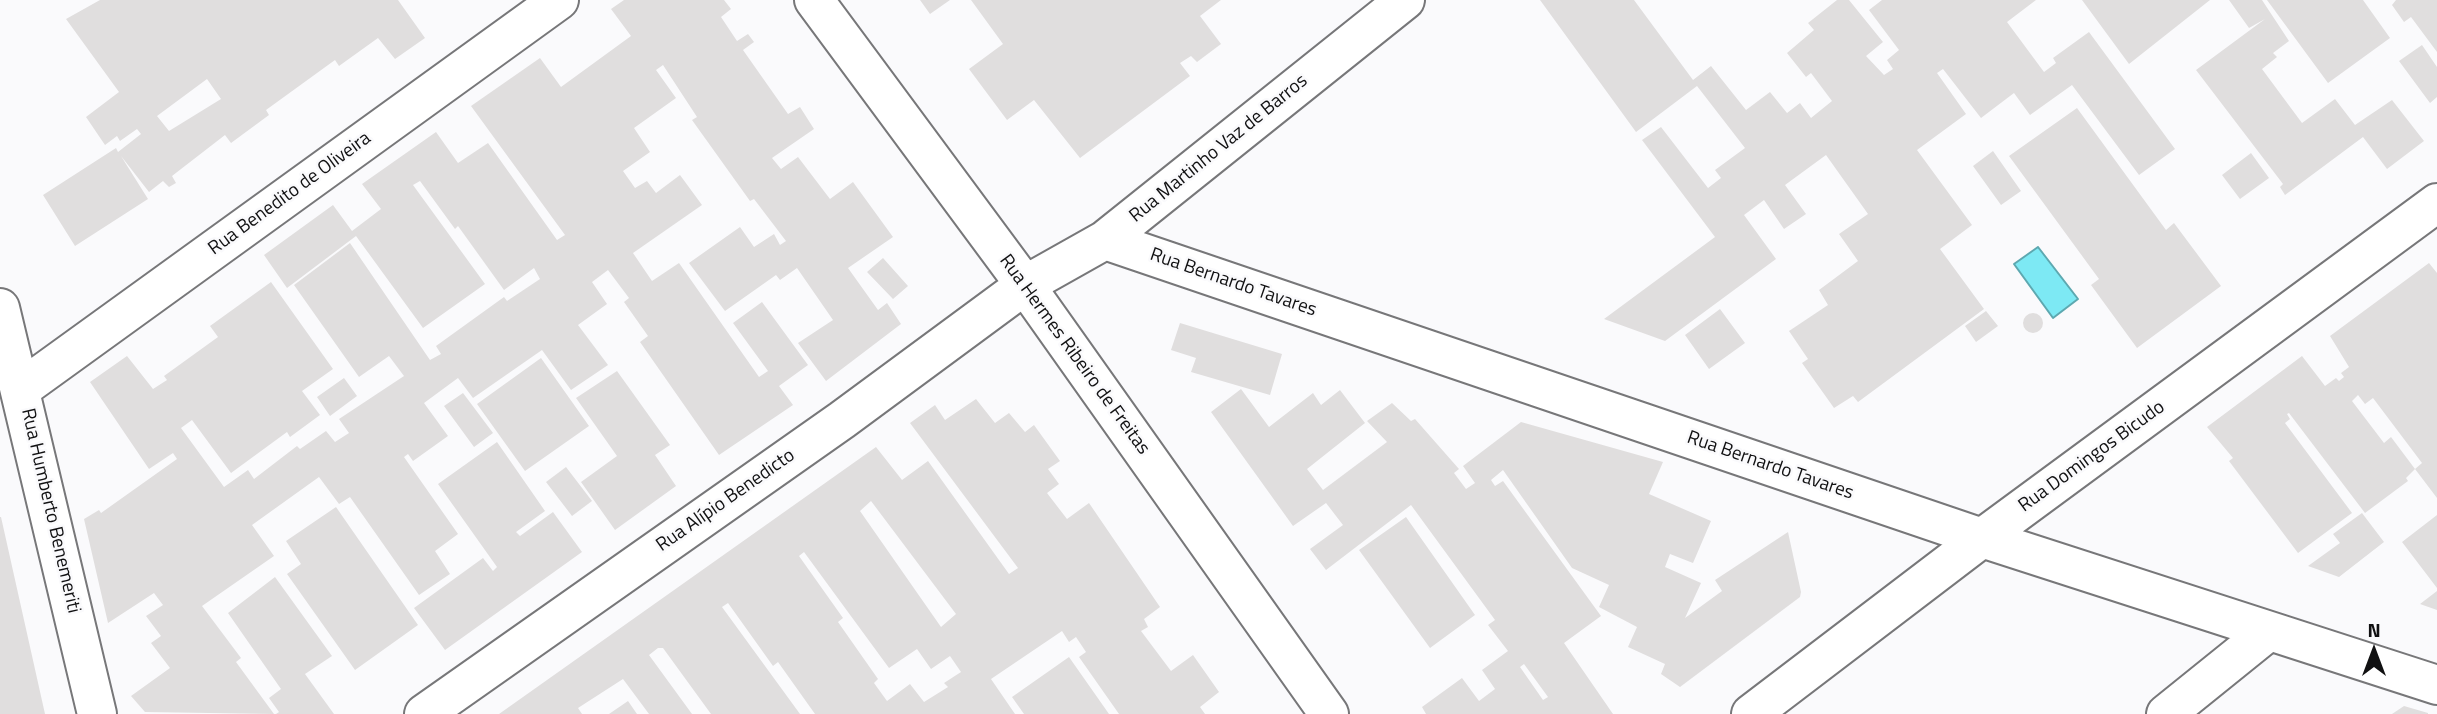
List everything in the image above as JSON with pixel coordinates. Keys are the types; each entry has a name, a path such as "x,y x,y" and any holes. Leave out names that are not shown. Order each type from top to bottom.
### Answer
{"street":[{"name":"Rua Benedito de Oliveira","path":"21,388 559,0"},
{"name":"Rua Hermes Ribeiro de Freitas","path":"814,0 1025,285 1321,711"},
{"name":"Rua Martinho Vaz de Barros","path":"1025,285 1105,240 1405,0"},
{"name":"Rua Domingos Bicudo","path":"1751,714 1982,538 2437,203"},
{"name":"Rua Bernardo Tavares","path":"1105,240 1982,538 2437,685"},
{"name":"Rua Alípio Benedicto","path":"424,714 842,420 1025,285"},
{"name":"Rua Humberto Benemeriti","path":"0,308 97,714"},
{"path":"2166,714 2269,631"}],"water":[{"path":"2038,247 2078,299 2053,318 2014,264"}],"building":[{"path":"100,0 398,0 425,38 395,59 378,38 339,66 335,60 266,110 269,115 231,143 225,135 172,176 176,183 169,187 163,181 149,192 121,156 148,199 75,246 43,195 116,148 118,152 141,134 137,129 120,141 117,136 105,145 86,117 119,92 66,19","holes":["207,79 221,99 169,131 157,116"]},
{"path":"624,0 724,0 731,9 721,17 737,41 748,34 754,42 743,50 788,114 800,107 814,129 772,158 781,169 798,157 830,199 853,182 893,237 848,268 878,310 887,303 901,324 826,381 798,343 833,320 797,268 780,280 776,275 725,311 689,263 740,227 754,247 774,234 780,245 786,241 754,199 750,201 692,120 697,117 663,65 656,70 676,98 634,128 650,152 623,171 635,188 647,181 656,193 680,175 702,205 633,253 652,281 679,263 759,377 768,371 733,323 762,302 808,365 779,386 793,405 719,455 640,342 648,336 624,302 629,298 608,270 592,282 607,304 578,325 608,365 571,390 542,350 473,398 458,378 424,403 448,436 413,461 408,454 404,457 458,534 435,551 450,574 419,595 350,497 339,504 319,477 252,525 274,556 202,606 241,658 236,662 274,714 145,712 131,696 170,668 151,643 161,636 146,616 163,605 154,593 108,623 84,519 99,510 101,513 177,459 173,453 149,469 90,382 127,356 153,389 167,380 164,376 218,337 210,326 271,282 333,369 302,391 320,415 290,437 287,432 231,473 192,420 181,428 224,487 248,470 254,479 297,446 300,449 326,431 335,442 349,433 339,419 404,376 389,356 359,377 294,285 350,243 430,360 441,354 436,346 504,297 507,301 540,279 534,268 504,290 458,226 455,229 420,181 413,185 485,284 423,328 356,236 287,288 264,255 333,205 352,231 381,209 362,184 436,132 458,163 488,143 557,240 565,235 471,106 540,58 561,87 631,36 611,9"},
{"path":"920,0 950,0 930,14"},
{"path":"971,0 1221,0 1200,16 1221,44 1197,62 1191,56 1180,63 1190,76 1080,158 1034,100 1007,120 969,69 1003,44"},
{"path":"1540,0 1634,0 1693,80 1711,66 1746,110 1770,92 1787,113 1800,103 1811,118 1832,101 1811,73 1806,77 1787,53 1814,30 1808,23 1837,0 1849,0 1883,42 1866,56 1884,75 1893,69 1887,60 1899,50 1869,10 1882,0 2036,0 2007,22 2044,72 2056,63 2053,58 2089,32 2175,149 2139,175 2072,85 2030,115 2014,93 1981,118 1943,69 1937,73 1966,114 1917,150 1972,225 1940,249 1984,309 1858,402 1853,396 1834,408 1802,363 1808,359 1789,331 1828,305 1819,290 1858,261 1839,234 1868,214 1826,155 1785,185 1806,214 1784,229 1764,200 1744,215 1776,259 1665,341 1604,319 1715,237 1642,140 1661,127 1708,188 1721,178 1715,170 1745,148 1697,86 1636,132"},
{"path":"2082,0 2210,0 2129,64"},
{"path":"2229,0 2262,0 2289,41 2273,53 2277,57 2262,69 2302,123 2335,99 2355,125 2392,100 2424,141 2387,169 2363,137 2285,195 2280,187 2283,184 2196,70 2265,19 2249,28"},
{"path":"2267,0 2363,0 2390,38 2328,83"},
{"path":"2396,0 2437,0 2437,52 2411,17 2404,22 2392,5"},
{"path":"2422,45 2437,67 2437,97 2430,103 2399,61"},
{"path":"2077,108 2166,230 2174,223 2221,286 2137,348 2091,285 2099,279 2009,156"},
{"path":"1993,151 2021,191 2001,205 1973,166"},
{"path":"2251,153 2269,178 2240,199 2222,175"},
{"path":"883,258 908,286 893,299 867,272"},
{"path":"2429,263 2437,273 2437,498 2415,469 2406,478 2408,481 2365,513 2289,413 2287,414 2290,419 2285,423 2352,513 2298,553 2229,461 2233,458 2207,427 2302,356 2325,386 2336,378 2339,381 2344,377 2341,373 2349,367 2330,336","holes":["2358,395 2365,404 2373,398 2422,463 2415,469 2391,437 2384,443 2352,401"]},
{"path":"1720,309 1745,343 1709,369 1685,335"},
{"path":"1986,311 1998,326 1976,342 1965,326"},
{"path":"2033,313 2040,316 2043,323 2040,330 2033,333 2026,330 2023,323 2026,316"},
{"path":"1180,323 1282,354 1270,395 1191,372 1196,358 1171,350"},
{"path":"541,358 589,426 525,471 477,404"},
{"path":"617,371 670,445 655,455 676,486 615,530 581,482 617,456 576,398"},
{"path":"344,378 357,396 330,416 317,397"},
{"path":"1241,389 1269,427 1313,393 1321,405 1340,390 1365,423 1307,469 1323,490 1387,442 1367,421 1392,403 1411,421 1415,419 1459,469 1454,473 1466,489 1475,483 1463,466 1521,422 1663,462 1649,494 1711,521 1693,563 1670,554 1665,567 1701,583 1685,618 1722,591 1715,580 1788,532 1800,597 1680,687 1661,674 1665,664 1628,647 1637,627 1599,607 1609,585 1572,568 1503,470 1491,480 1495,486 1503,481 1601,616 1564,643 1613,714 1426,714 1422,707 1462,678 1479,701 1495,689 1482,670 1508,651 1488,625 1495,620 1411,505 1326,570 1310,549 1343,525 1326,503 1293,526 1211,412","holes":["1524,664 1548,697 1543,700 1520,667"]},
{"path":"463,393 493,433 474,447 444,406"},
{"path":"976,399 995,423 1009,413 1025,432 1034,425 1060,461 1048,469 1059,484 1047,493 1067,519 1089,503 1160,607 1144,619 1148,627 1141,631 1171,671 1193,655 1219,692 1200,707 1205,714 1119,714 1079,657 1086,652 1076,637 1069,642 1062,631 991,679 1015,714 815,714 778,662 773,666 728,603 722,607 800,714 711,714 663,648 658,648 649,655 692,714 649,714 623,679 578,708 582,714 499,714 876,447 902,480 928,461 1009,574 1018,568 910,423 935,405 945,420","holes":["871,501 956,614 941,627 860,511","804,552 889,668 917,649 931,669 950,656 961,672 944,683 948,687 924,702 910,684 887,701 874,683 878,679 838,622 843,618 799,556"]},
{"path":"497,442 545,511 516,532 520,536 553,512 582,552 445,650 414,608 483,558 493,571 497,567 438,484"},
{"path":"566,467 592,501 572,516 546,482"},
{"path":"336,507 418,625 355,670 287,574 301,564 286,541"},
{"path":"2362,513 2384,542 2339,577 2308,566 2340,543 2333,534"},
{"path":"2437,515 2437,588 2402,542"},
{"path":"1,517 45,714 0,714"},
{"path":"1406,517 1475,615 1430,648 1359,550"},
{"path":"275,577 332,656 305,674 334,714 276,714 279,712 269,698 281,689 228,613"},
{"path":"2437,591 2437,610 2420,604"},
{"path":"1069,657 1109,714 1024,714 1012,697"},
{"path":"628,701 637,714 609,714"},
{"path":"2404,706 2428,713 2428,714 2392,714"}]}
